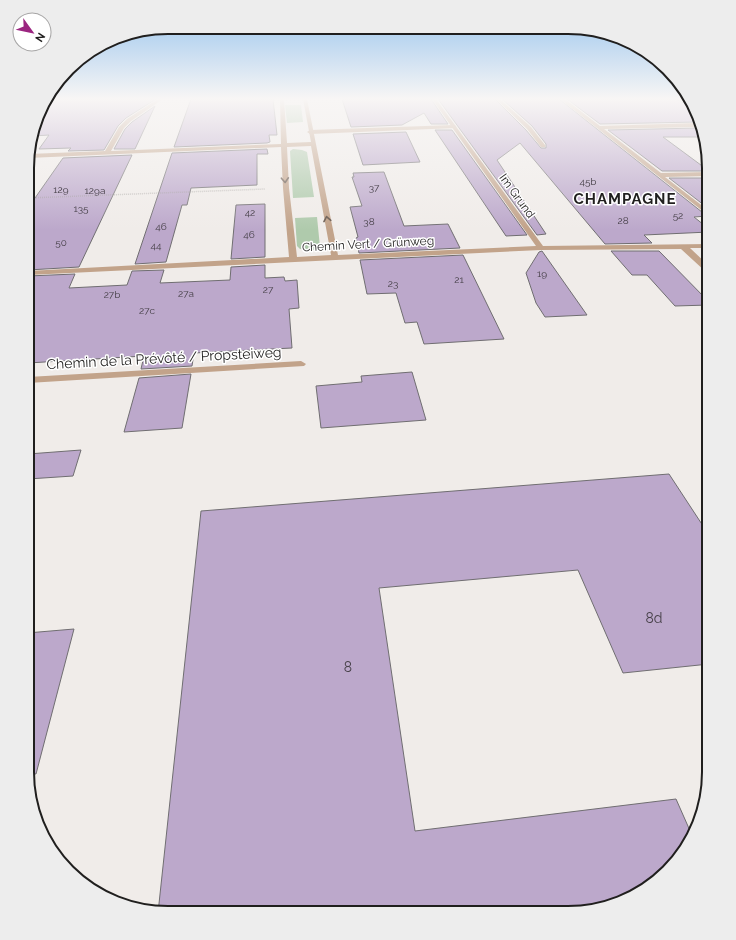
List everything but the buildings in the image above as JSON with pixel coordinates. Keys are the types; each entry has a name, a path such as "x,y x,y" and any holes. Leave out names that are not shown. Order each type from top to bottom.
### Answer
{"street":[{"path":"106,153 112,143"},
{"name":"Im Grund","path":"465,143 541,248"},
{"path":"540,143 543,146"},
{"path":"618,143 702,209"},
{"path":"35,156 313,144 335,257"},
{"path":"283,145 293,259"},
{"path":"659,175 702,174"},
{"name":"Chemin Vert / Grünweg","path":"34,273 541,248 702,246"},
{"path":"684,247 702,264"},
{"name":"Chemin de la Prévôté / Propsteiweg","path":"34,380 301,364"}],"path":[{"path":"34,198 286,188"}],"green space":[{"path":"293,149 307,152 314,197 293,198 290,151"},
{"path":"317,217 320,247 314,250 300,249 297,246 295,218"}],"district":[{"name":"CHAMPAGNE","path":"625,199"}]}
